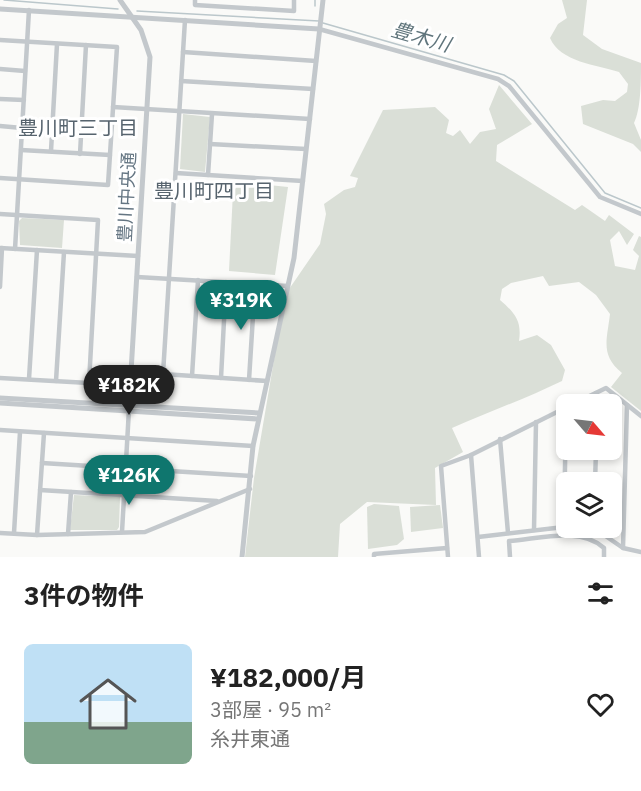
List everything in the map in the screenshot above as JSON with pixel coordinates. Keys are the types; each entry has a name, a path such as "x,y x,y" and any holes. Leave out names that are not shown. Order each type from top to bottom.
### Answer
{"street":[{"name":"豊川中央通","path":"120,0 141,30 149,53 129,407"},
{"path":"195,0 195,5 294,11 294,0"},
{"path":"228,0 228,7"},
{"path":"261,9 262,0"},
{"path":"242,557 259,416 288,286 303,181 323,0"},
{"path":"0,9 319,27 498,80 509,86 600,197 641,214"},
{"path":"15,249 29,10"},
{"path":"185,20 163,374 267,381"},
{"path":"0,40 117,47 108,185 0,178"},
{"path":"51,152 57,44"},
{"path":"80,153 87,45"},
{"path":"183,52 316,61"},
{"path":"0,69 25,71"},
{"path":"181,81 313,89"},
{"path":"0,99 24,100"},
{"path":"113,107 310,119"},
{"path":"208,175 212,114"},
{"path":"0,126 22,128"},
{"path":"210,144 306,149"},
{"path":"21,150 110,155"},
{"path":"176,173 303,181"},
{"path":"0,214 98,220 89,383 0,378"},
{"path":"0,287 1,248 138,256"},
{"path":"29,379 37,250"},
{"path":"56,381 64,252"},
{"path":"137,277 288,286"},
{"path":"192,376 198,280"},
{"path":"221,378 226,282"},
{"path":"249,380 255,284"},
{"path":"596,393 606,388 641,416"},
{"path":"0,398 259,416"},
{"path":"0,403 129,407"},
{"path":"623,548 627,405"},
{"path":"122,532 129,407"},
{"path":"448,557 441,466 471,454 556,412"},
{"path":"534,530 536,422"},
{"path":"0,430 254,446"},
{"path":"14,533 20,432"},
{"path":"37,535 44,433"},
{"path":"500,439 508,533"},
{"path":"471,454 479,557"},
{"path":"42,463 251,476"},
{"path":"0,533 37,535 145,532 250,489"},
{"path":"40,490 219,501"},
{"path":"68,534 71,492"},
{"path":"478,537 556,528"},
{"path":"510,557 509,541 576,536 599,543 604,548 604,557"},
{"path":"608,538 623,548 641,552"},
{"path":"374,557 374,554 447,548"}],"shaded area":[{"path":"562,0 587,0 583,35 602,49 641,63 641,86 634,123 641,140 641,152 633,144 583,124 581,106 603,100 615,101 627,92 628,84 619,72 570,57 555,46 550,38 558,24 567,18"},
{"path":"499,85 532,124 497,145 496,161 575,210 582,205 605,221 609,215 634,234 627,245 619,231 610,240 615,266 635,270 639,256 633,250 639,236 641,237 641,411 611,387 622,373 610,360 608,353 610,314 596,295 579,282 549,286 543,276 511,283 502,289 500,300 516,318 519,341 537,335 551,345 565,370 562,381 452,428 463,452 435,468 436,505 367,502 340,524 338,557 245,557 254,478 285,295 320,244 326,214 324,204 344,190 355,187 358,178 350,176 383,110 435,107 449,120 446,133 453,136 460,130 470,144 480,132 496,129 489,109"},
{"path":"183,114 210,117 205,172 180,169"},
{"path":"240,182 288,187 275,275 229,271 233,192"},
{"path":"22,218 64,220 62,248 20,245 19,221"},
{"path":"74,495 120,497 117,530 70,530"},
{"path":"374,504 399,506 404,539 397,545 368,549 367,507"},
{"path":"440,505 443,528 411,532 410,507"}],"waterway":[{"name":"豊木川","path":"4,0 118,9"},
{"path":"315,0 315,6"},
{"name":"豊木川","path":"137,11 319,21"},
{"name":"豊木川","path":"323,23 504,75 514,81 605,193 641,208"}],"district":[{"name":"豊川町三丁目","path":"78,128"},
{"name":"豊川町四丁目","path":"214,191"}]}
